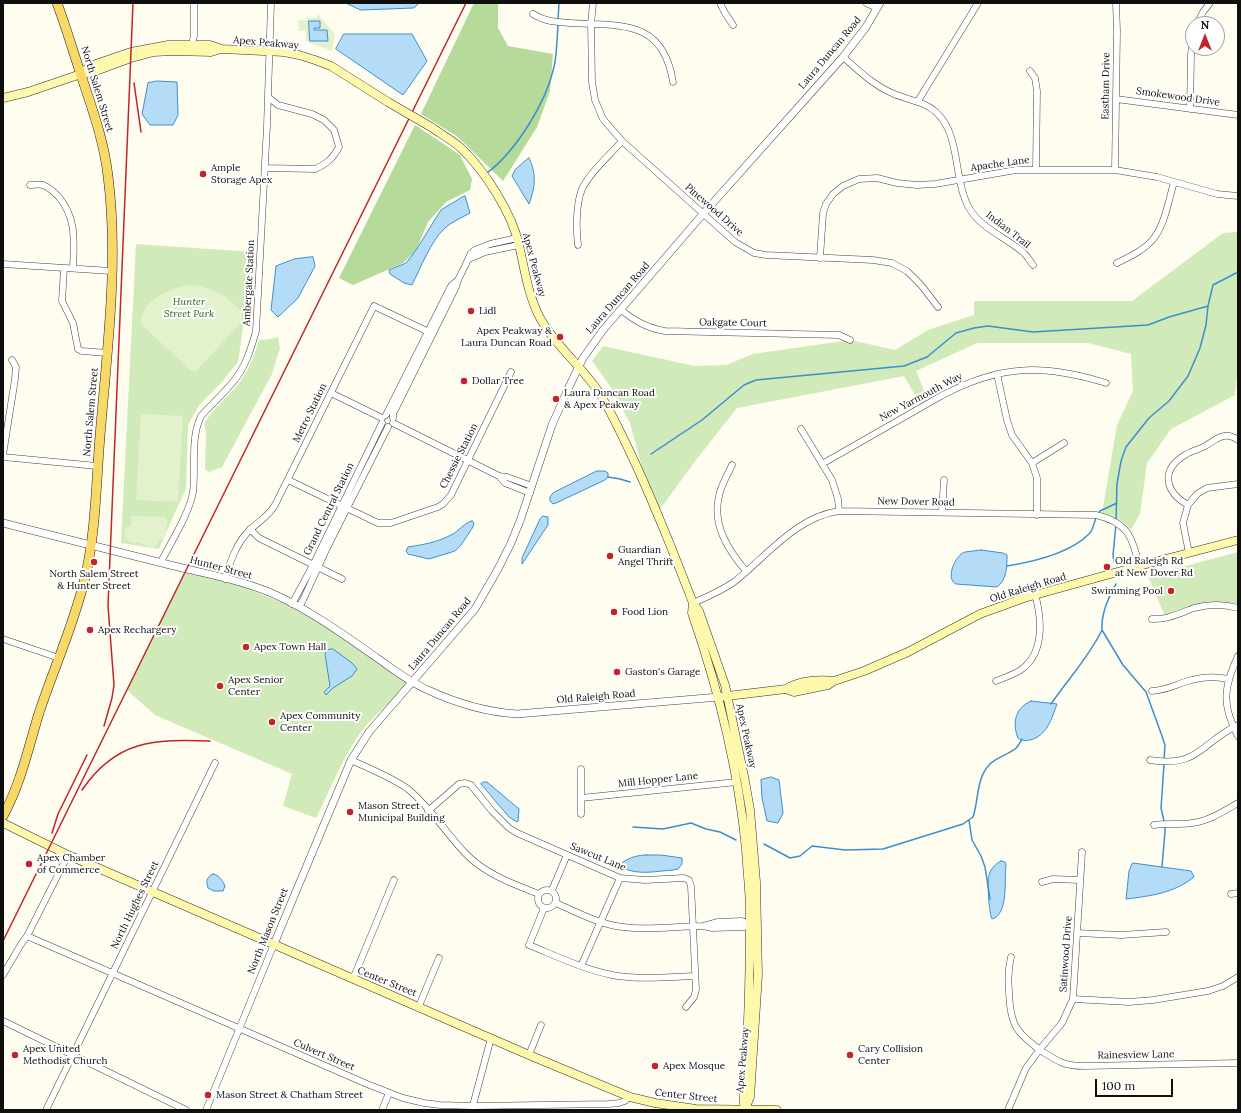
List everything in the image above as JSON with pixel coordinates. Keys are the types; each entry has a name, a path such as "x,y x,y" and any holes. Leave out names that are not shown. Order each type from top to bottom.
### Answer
{"main road":[{"name":"North Salem Street","path":"3,816 6,803 21,778 38,718 85,580 92,545 107,353 112,223 107,168 98,127 57,3"},
{"name":"Apex Peakway","path":"81,74 90,66 131,52 157,46 192,44 210,45 222,49 299,54 329,65 431,127 455,144 477,165 504,204 518,242 526,280 535,308 553,338 579,367 600,394 653,501 693,604 692,613 723,696 745,781 750,810 756,882 754,924"},
{"name":"Apex Peakway","path":"3,98 28,92 81,74 93,72 130,58 154,52 173,50 211,52 222,49"},
{"name":"Old Raleigh Road","path":"723,696 786,690 793,685 826,680 834,681 871,668 908,652 980,614 1035,594 1238,540"},
{"name":"Apex Peakway","path":"723,696 743,825 758,975 757,1011 750,1097 745,1110"},
{"name":"Center Street","path":"3,823 68,855 352,979 419,1006 529,1055 630,1097 667,1106 707,1109 777,1110"}],"street":[{"path":"192,44 194,38 194,3"},
{"name":"Ambergate Station","path":"161,562 191,503 198,422 201,416 234,381 244,366 256,331 265,168 271,3"},
{"name":"Pinewood Drive","path":"593,3 591,24 592,82 595,100 603,119 622,141 703,214 735,242 754,253 873,260 892,263 907,271 922,285 938,307"},
{"path":"720,3 733,25"},
{"path":"866,3 878,6"},
{"path":"918,101 978,3"},
{"name":"Eastham Drive","path":"1115,170 1116,3"},
{"path":"1201,16 1210,3"},
{"name":"Laura Duncan Road","path":"351,760 369,732 482,600 511,543 552,425 579,367 596,338 842,57 866,27 878,6"},
{"path":"533,14 542,20 626,26 634,28 650,37 656,42 664,53 671,69 673,82"},
{"path":"1190,109 1191,56"},
{"name":"Indian Trail","path":"842,57 881,88 918,101 933,110 943,119 951,135 960,180 968,206 974,215 988,228 1025,254 1033,265"},
{"path":"1030,71 1035,78 1037,91 1036,169"},
{"path":"265,168 315,169 331,159 339,147 334,130 324,120 312,114 282,107 268,97"},
{"name":"Smokewood Drive","path":"1116,99 1238,115"},
{"path":"578,245 576,233 582,190 588,180 622,141"},
{"name":"Apache Lane","path":"820,258 823,213 826,204 833,194 850,182 859,179 873,178 917,185 935,184 1016,170 1115,170 1138,173 1217,194 1238,196"},
{"path":"1117,263 1137,252 1154,239 1164,218 1174,182"},
{"path":"30,185 42,185 47,188 54,193 67,209 74,232 73,268"},
{"name":"Grand Central Station","path":"295,605 344,508 383,419 456,288 458,280 471,253 484,245 518,242"},
{"path":"3,264 111,271"},
{"path":"64,268 62,301 73,323 78,349 82,351 107,353"},
{"name":"Metro Station","path":"225,579 241,541 250,529 272,511 374,306 430,333"},
{"name":"Oakgate Court","path":"621,310 635,321 647,327 665,331 839,335 850,340"},
{"name":"Grand Central Station","path":"344,508 391,423 430,333"},
{"path":"12,360 16,367 15,379 3,456 97,466"},
{"name":"New Yarmouth Way","path":"822,464 958,387 980,378 1025,370 1047,370 1086,377 1106,383"},
{"name":"Chessie Station","path":"288,480 344,508 384,524 432,510 443,504 451,494 511,372"},
{"path":"997,374 1007,420 1012,435 1032,463 1037,478 1037,515"},
{"path":"331,393 383,419"},
{"path":"383,419 390,415 391,423"},
{"path":"383,419 384,426 391,423 499,476 507,477 531,489"},
{"path":"801,429 832,480 838,499 839,511"},
{"path":"1188,505 1176,498 1169,487 1169,475 1174,464 1184,455 1206,446 1223,436 1238,440"},
{"path":"1032,463 1064,443"},
{"path":"732,464 719,496 719,520 722,536 726,544 746,571"},
{"path":"942,512 944,480"},
{"path":"1189,553 1183,523 1188,505 1197,494 1207,488 1238,484"},
{"name":"New Dover Road","path":"693,604 722,590 797,528 816,517 829,512 839,511 1096,515 1112,520 1124,528 1129,534 1136,552 1139,566"},
{"name":"Hunter Street","path":"3,523 259,588 295,605 413,682"},
{"path":"250,529 260,538 342,579"},
{"path":"996,682 1019,671 1030,661 1036,650 1040,612 1035,594"},
{"path":"1152,619 1162,620 1207,605 1238,608"},
{"path":"3,639 59,658"},
{"path":"1238,656 1228,679 1226,701 1228,713 1236,726 1238,736"},
{"path":"1152,691 1164,690 1188,680 1215,677 1228,679"},
{"name":"Old Raleigh Road","path":"413,682 433,693 474,707 497,712 517,714 723,696"},
{"path":"1150,760 1173,762 1188,759 1198,753 1226,730 1236,726"},
{"path":"351,760 396,782 412,793 465,853 482,867 502,879 539,894"},
{"name":"North Mason Street","path":"206,1110 351,760"},
{"name":"North Hughes Street","path":"46,1110 215,763"},
{"path":"581,769 581,814"},
{"name":"Sawcut Lane","path":"428,810 460,784 465,782 469,784 509,828 567,855 620,878 637,880 684,878 689,880 692,886 696,990 694,997 686,1007"},
{"name":"Mill Hopper Lane","path":"581,798 737,782"},
{"path":"1154,825 1198,822 1212,817 1238,803"},
{"name":"Satinwood Drive","path":"1008,1110 1021,1078 1040,1049 1062,1023 1073,999 1082,852"},
{"path":"3,975 27,936 68,855"},
{"path":"552,890 567,855"},
{"path":"581,966 620,878"},
{"path":"1042,882 1053,879 1080,880"},
{"path":"352,979 394,880"},
{"path":"546,889 552,890 556,894 556,903 552,907 544,908 538,902 539,894 546,889"},
{"path":"556,903 616,926 632,928 693,926 712,928 744,927 754,924"},
{"path":"544,908 529,945 590,970 625,977 646,978 695,976"},
{"path":"1077,933 1121,935 1166,932"},
{"name":"Culvert Street","path":"27,936 389,1093 431,1104 472,1108 521,1108 609,1104 619,1103 630,1097"},
{"name":"Rainesview Lane","path":"1011,957 1008,984 1009,1012 1011,1018 1021,1034 1057,1061 1071,1066 1238,1064"},
{"path":"419,1006 439,958"},
{"path":"1073,999 1129,1002 1153,1000 1208,991 1223,986 1238,977"},
{"path":"3,1021 73,1055 175,1108 186,1110"},
{"path":"529,1055 541,1025"},
{"path":"472,1108 491,1038"},
{"path":"382,1110 389,1093"}],"green space":[{"path":"474,3 498,3 498,28 508,46 553,54 550,91 537,127 503,181 458,137 421,114"},
{"path":"317,13 335,34 332,51 306,41 306,31 299,31 298,20 317,18"},
{"path":"415,125 460,155 472,179 470,190 446,202 428,222 416,250 403,263 353,285 339,278"},
{"path":"1238,232 1238,368 1235,395 1171,429 1147,463 1140,514 1131,530 1118,519 1111,515 1102,513 1117,425 1133,391 1131,354 1088,343 977,343 916,371 929,403 922,407 904,376 737,408 658,512 649,493 630,423 610,386 592,361 603,346 695,366 726,365 753,354 850,340 895,350 928,330 974,315 974,301 1132,301 1223,233"},
{"name":"Hunter Street Park","path":"136,244 253,252 251,281 246,292 245,314 238,362 221,383 200,404 188,425 186,488 159,549 121,543"},
{"path":"191,285 207,288 220,293 242,312 242,322 196,371 191,371 141,324 142,315 151,301 166,292"},
{"path":"278,337 280,348 272,374 222,467 209,472 205,469 206,433 204,424 240,382 256,351 259,340"},
{"path":"141,414 183,416 178,502 136,500"},
{"path":"131,516 165,517 168,522 165,530 167,531 163,539 161,538 153,548 127,540 124,533 126,527 131,526"},
{"path":"1238,552 1238,605 1218,602 1200,604 1165,616 1148,576"},
{"path":"186,570 244,587 299,610 413,682 379,713 360,733 342,764 316,818 283,806 292,774 155,715 127,690"}],"water":[{"path":"346,3 419,3 414,8 361,10"},
{"path":"309,21 320,21 320,28 314,28 314,30 327,30 328,41 310,41"},
{"path":"344,34 412,34 427,61 403,95 336,49"},
{"path":"157,81 177,82 178,115 173,125 150,125 142,114 148,83"},
{"path":"529,158 532,164 534,181 533,192 529,204 512,176 515,170"},
{"path":"465,196 470,213 450,224 439,234 412,285 404,283 390,274 389,270 406,263 441,210"},
{"path":"313,257 315,266 298,298 278,317 271,310 276,266 294,259"},
{"path":"597,471 605,471 608,473 608,477 605,480 556,503 553,504 550,501 550,497 553,493"},
{"path":"543,516 548,517 548,525 522,564 522,558 540,519"},
{"path":"472,521 474,523 473,527 455,551 429,559 408,554 406,551 408,547 441,540 454,533 466,523"},
{"path":"981,550 1003,553 1007,555 1006,572 1003,581 997,587 956,584 951,577 951,572 955,562 961,554 965,552"},
{"path":"333,649 352,663 357,669 352,676 333,688 326,695 324,692 330,686 325,654 327,650"},
{"path":"1031,701 1057,704 1048,726 1041,735 1030,740 1021,740 1018,738 1016,732 1016,716 1021,708"},
{"path":"771,777 779,780 783,813 778,823 767,821 762,798 761,780"},
{"path":"487,782 519,809 517,822 509,817 481,784"},
{"path":"647,855 682,858 682,864 678,869 647,872 628,870 622,867 623,862 629,859"},
{"path":"1001,861 1005,862 1006,865 1005,895 1001,910 997,916 992,919 989,904 988,879 992,869"},
{"path":"1133,863 1191,871 1194,877 1178,887 1162,893 1126,899 1129,871"},
{"path":"213,874 219,877 223,882 225,886 223,891 214,891 208,888 207,880"}],"waterway":[{"path":"558,20 559,3"},
{"path":"487,173 509,152 537,111 550,81 554,67 558,24"},
{"path":"1116,520 1117,484 1121,461 1126,447 1149,418 1169,401 1188,376 1200,348 1206,325 1208,306 1213,285 1238,272"},
{"path":"651,454 702,420 744,385 756,380 904,366 927,357 956,333 974,328 988,326 1033,332 1148,325 1169,317 1208,306"},
{"path":"608,477 630,482"},
{"path":"1098,514 1100,511 1117,503"},
{"path":"1007,566 1050,556 1072,546 1081,541 1090,533 1096,518"},
{"path":"1114,562 1113,555 1116,524"},
{"path":"1116,584 1106,606 1102,630 1123,665 1146,692 1165,745 1164,760"},
{"path":"1051,704 1085,659 1102,630"},
{"path":"764,844 790,858 800,856 812,846 845,850 883,849 963,824 973,817 980,782 985,770 990,764 1016,748 1022,739"},
{"path":"1164,764 1161,808 1164,821"},
{"path":"969,820 972,840 985,867 990,899"},
{"path":"633,827 663,829 691,823 706,829 720,832 736,840"},
{"path":"1162,867 1165,825"}],"railway":[{"path":"104,726 114,685 108,606 133,3"},
{"path":"3,941 466,3"},
{"path":"134,83 141,132"},
{"path":"82,790 95,773 108,761 123,752 138,746 154,742 190,740 210,741"},
{"path":"52,833 58,814 87,755"}],"place":[{"name":"Ample Storage Apex","path":"203,174"},
{"name":"Lidl","path":"471,311"},
{"name":"Apex Peakway & Laura Duncan Road","path":"560,337"},
{"name":"Dollar Tree","path":"464,381"},
{"name":"Laura Duncan Road & Apex Peakway","path":"556,399"},
{"name":"Guardian Angel Thrift","path":"610,556"},
{"name":"North Salem Street & Hunter Street","path":"94,562"},
{"name":"Old Raleigh Rd at New Dover Rd","path":"1107,567"},
{"name":"Swimming Pool","path":"1171,591"},
{"name":"Food Lion","path":"614,612"},
{"name":"Apex Rechargery","path":"90,630"},
{"name":"Apex Town Hall","path":"246,647"},
{"name":"Gaston's Garage","path":"617,672"},
{"name":"Apex Senior Center","path":"220,686"},
{"name":"Apex Community Center","path":"272,722"},
{"name":"Mason Street Municipal Building","path":"350,812"},
{"name":"Apex Chamber of Commerce","path":"29,864"},
{"name":"Apex United Methodist Church","path":"15,1055"},
{"name":"Cary Collision Center","path":"850,1055"},
{"name":"Apex Mosque","path":"655,1066"},
{"name":"Mason Street & Chatham Street","path":"208,1095"}]}
